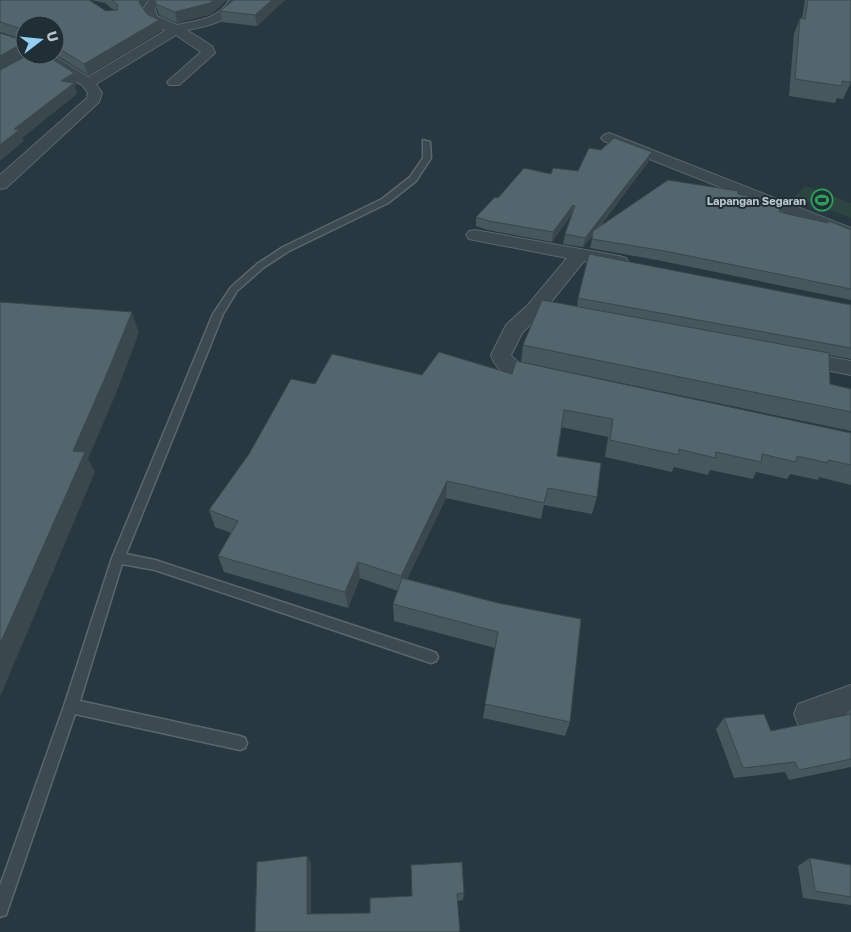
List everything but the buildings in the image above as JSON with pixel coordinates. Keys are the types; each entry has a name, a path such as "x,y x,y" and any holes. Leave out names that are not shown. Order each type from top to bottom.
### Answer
{"street":[{"path":"155,0 149,9 154,21 176,29 207,49 208,53 174,82"},
{"path":"88,82 176,29 223,15 231,10 235,0"},
{"path":"0,184 94,99 96,93 88,82 56,65"},
{"path":"609,138 851,234"},
{"path":"475,235 634,264"},
{"path":"560,380 513,370 504,363 501,355 514,330 544,310 579,255"},
{"path":"774,353 851,368"},
{"path":"810,714 851,699"}],"lane":[{"path":"0,909 71,706 118,558 218,314 234,289 260,266 286,250 385,201 413,179 427,158 426,142"},
{"path":"118,558 155,565 431,657"},
{"path":"71,706 240,744"}],"green space":[{"name":"Lapangan Segaran","path":"806,186 851,203 851,218 794,197"}],"place":[{"name":"Lapangan Segaran","path":"822,200"}]}
